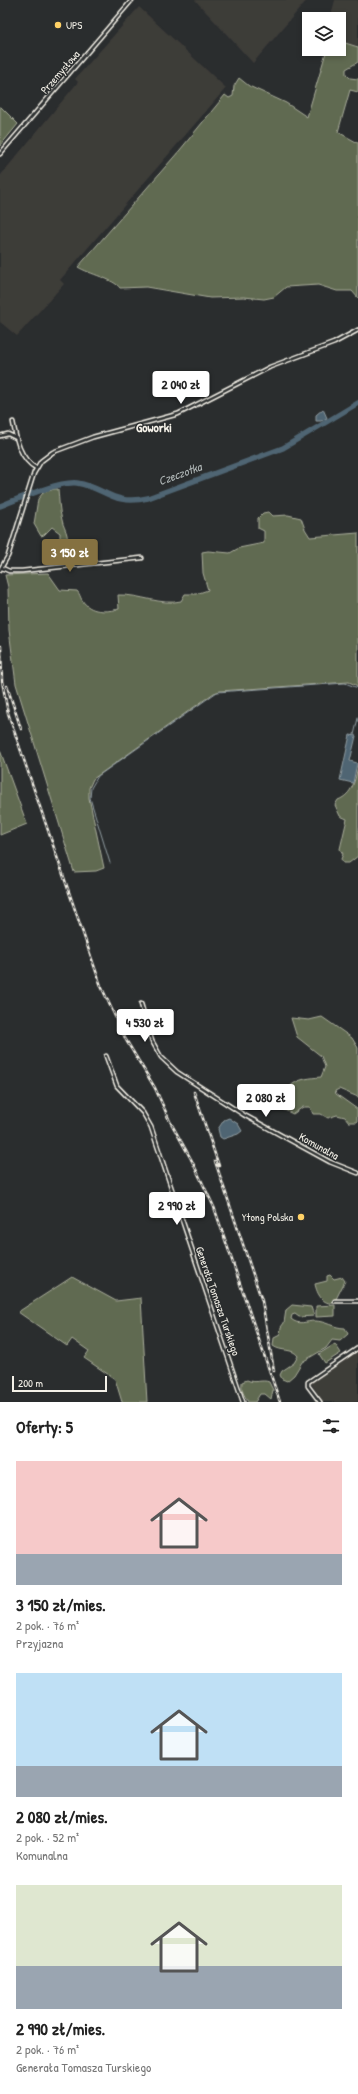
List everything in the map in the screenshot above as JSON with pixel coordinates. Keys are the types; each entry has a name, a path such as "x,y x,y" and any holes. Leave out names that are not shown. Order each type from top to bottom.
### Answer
{"street":[{"name":"Przemysłowa","path":"0,154 132,0"},
{"path":"142,558 28,570 9,571 1,569 36,468 43,459 53,452 93,437 178,414 270,367 334,343 358,330"},
{"path":"13,422 22,454 27,462 36,468"},
{"path":"0,436 11,435 17,438 18,442"},
{"name":"Komunalna","path":"141,1004 152,1041 162,1057 177,1072 244,1115 330,1162 358,1173"},
{"name":"Generała Tomasza Turskiego","path":"106,1056 117,1086 143,1113 151,1127 243,1402"},
{"path":"335,1301 358,1301"},
{"path":"320,1402 307,1384 358,1348"}],"shaded area":[{"path":"195,0 307,0 253,63"},
{"path":"335,0 358,0 358,46 346,43 346,12 332,12"},
{"path":"139,7 226,88 60,280 64,284 17,336 0,322 0,176 78,82 75,79"},
{"path":"358,1351 358,1402 323,1402 311,1383"}],"green space":[{"path":"346,43 358,47 358,62 346,69 346,74 350,78 358,79 358,92 350,90 338,132 358,143 358,298 352,291 337,291 318,285 286,287 274,297 264,299 244,297 210,298 146,287 120,288 107,279 78,267 180,150 225,95 229,98 233,96 234,86 239,78 249,86 286,103 307,117 325,56 346,56"},
{"path":"0,106 18,124 0,146"},
{"path":"58,489 60,512 67,533 66,545 58,549 52,548 50,544 51,541 60,539 60,533 52,527 41,536 34,524 38,499 43,493"},
{"path":"268,512 272,516 288,515 301,518 310,537 358,533 358,686 349,682 220,691 214,693 93,779 89,788 89,798 104,868 96,871 74,872 16,684 9,630 8,587 5,575 48,573 60,590 77,591 85,604 89,607 104,611 119,609 118,595 134,596 166,602 181,601 185,594 196,594 208,590 203,573 202,552 208,551 230,553 239,548 264,543 264,531 258,528 258,518 263,513"},
{"path":"0,750 27,824 0,835"},
{"path":"358,766 358,856 349,863 343,863 341,859 343,854 340,849 347,819 340,816 335,805 338,800 350,790"},
{"path":"322,1017 352,1038 358,1048 358,1097 339,1089 335,1091 336,1094 357,1109 357,1122 349,1122 345,1117 337,1115 328,1118 321,1114 313,1114 310,1107 303,1107 293,1114 282,1109 278,1103 295,1082 321,1077 325,1067 321,1056 297,1037 291,1018 309,1020"},
{"path":"330,1275 334,1279 342,1277 345,1281 334,1303 324,1301 321,1298 315,1284 327,1281 327,1276"},
{"path":"72,1277 116,1301 141,1298 147,1402 122,1402 115,1379 84,1358 89,1351 72,1339 67,1346 18,1312"},
{"path":"292,1305 311,1307 314,1316 299,1317 295,1314 292,1315 291,1319 294,1321 300,1323 315,1321 322,1322 345,1328 348,1334 340,1341 332,1340 326,1348 302,1362 294,1375 287,1381 282,1379 280,1375 282,1371 294,1363 298,1356 293,1352 273,1346 274,1338 280,1335 286,1310"},
{"path":"335,1305 335,1316 316,1317 316,1306"},
{"path":"335,1344 341,1353 325,1363 319,1354"},
{"path":"247,1380 253,1382 269,1382 273,1390 271,1399 265,1394 260,1394 255,1402 248,1402 242,1388 242,1382"}],"water":[{"path":"323,409 327,418 321,421 316,421 316,415"},
{"path":"350,735 356,736 350,761 357,763 353,783 340,780"},
{"path":"229,1118 238,1124 242,1131 238,1134 223,1139 220,1137 218,1129 224,1120"}],"waterway":[{"name":"Czeczotka","path":"0,506 38,491 69,483 87,485 126,500 148,498 283,448 358,403"},
{"path":"110,863 90,798 91,788 98,776 217,692 345,683 358,688"},
{"path":"354,735 358,718"}],"railway":[{"path":"1,646 2,681 8,713 101,986 126,1040 155,1088 169,1119"},
{"path":"7,686 21,729"},
{"path":"194,1092 219,1166"},
{"path":"166,1114 191,1159 214,1207 280,1402"},
{"path":"215,1161 262,1301 274,1371"}],"place":[{"name":"UPS","path":"58,25"},
{"name":"Ytong Polska","path":"301,1217"}],"district":[{"name":"Goworki","path":"154,427"}]}
